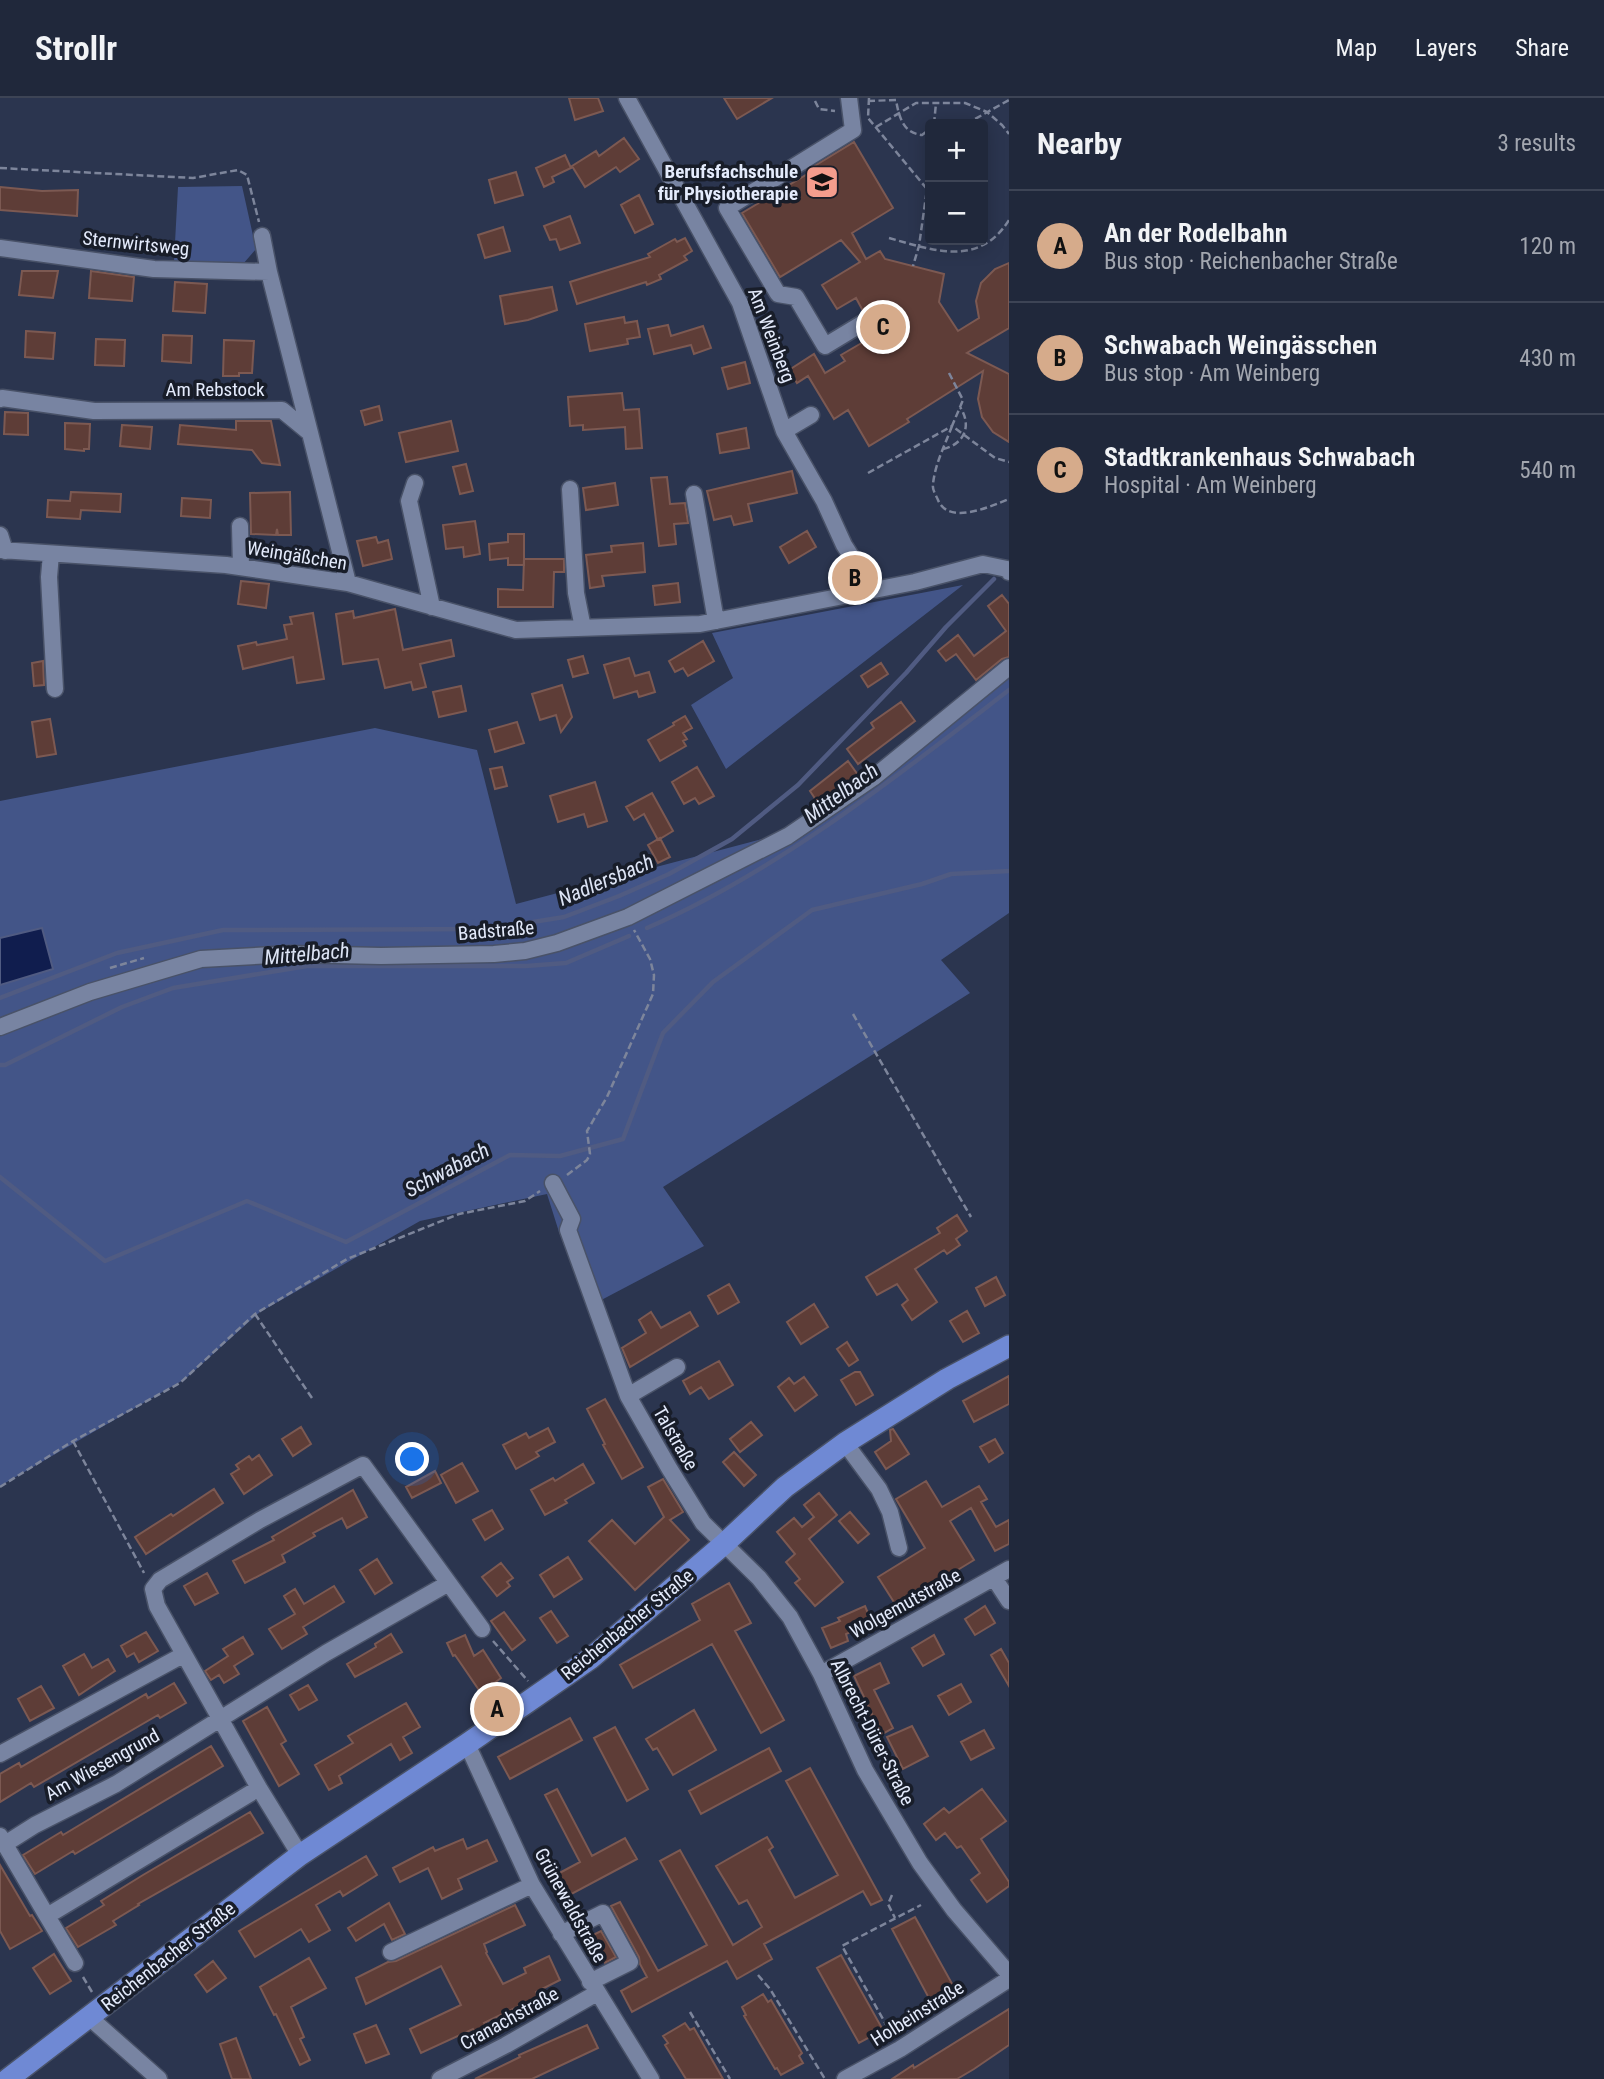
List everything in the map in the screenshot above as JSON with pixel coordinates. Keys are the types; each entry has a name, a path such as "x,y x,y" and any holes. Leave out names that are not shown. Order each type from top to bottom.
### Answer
{"main road":[{"name":"Reichenbacher Straße","path":"8,2079 300,1855 591,1658 724,1544 785,1487 845,1443 947,1379 1009,1346"}],"street":[{"name":"Am Weinberg","path":"627,98 740,303 784,431 824,501 844,545 872,589"},
{"path":"845,104 853,130 727,208 778,294 796,297 825,346 868,320"},
{"path":"262,236 348,583"},
{"name":"Sternwirtsweg","path":"0,248 154,269 269,272"},
{"name":"Am Rebstock","path":"0,399 94,411 282,410 310,433"},
{"path":"784,431 811,415"},
{"path":"415,483 409,501 432,607"},
{"path":"570,489 576,593 583,628"},
{"path":"694,494 716,621"},
{"path":"240,526 241,567"},
{"path":"0,534 3,551"},
{"name":"Weingäßchen","path":"3,551 241,567 348,583 516,630 700,624 915,582 983,564 1007,569 1009,572"},
{"path":"51,554 49,577 55,690"},
{"name":"Badstraße","path":"0,1027 89,992 201,959 291,954 381,956 505,953 557,943 628,917 788,836 873,778 1009,667"},
{"path":"553,1183 572,1219 568,1230 628,1396"},
{"name":"Talstraße","path":"677,1367 628,1396 703,1523 724,1544"},
{"path":"845,1443 879,1489 890,1512 899,1548"},
{"path":"300,1855 219,1719 157,1606 153,1589 160,1580 363,1465 482,1629"},
{"name":"Albrecht-Dürer-Straße","path":"724,1544 759,1578 790,1617 821,1674 865,1770 920,1863 954,1910 1009,1974"},
{"path":"1002,1574 1009,1601"},
{"name":"Wolgemutstraße","path":"821,1674 1002,1574"},
{"name":"Am Wiesengrund","path":"75,1963 2,1840 117,1784 326,1653 447,1584"},
{"path":"0,1754 183,1655"},
{"name":"Grünewaldstraße","path":"467,1744 532,1885 651,2079"},
{"path":"47,1916 259,1788"},
{"path":"391,1952 532,1885"},
{"name":"Cranachstraße","path":"440,2079 506,2045 630,1962 603,1913 561,1934"},
{"name":"Holbeinstraße","path":"845,2079 900,2049 1009,1979"},
{"path":"95,2012 159,2079"}],"path":[{"path":"925,133 922,135 908,132 898,112 896,100 869,100 868,118 925,187"},
{"path":"975,119 1009,100"},
{"path":"815,101 819,109 845,104"},
{"path":"876,127 916,103 965,103 987,112 1009,134"},
{"path":"934,119 936,103"},
{"path":"0,169 192,177 238,170 247,175 262,236"},
{"path":"913,267 925,203"},
{"path":"889,238 941,253 958,252 993,239 1009,220"},
{"path":"1003,230 1009,233"},
{"path":"949,373 963,400 943,449 933,484 940,505 946,510 967,513 1009,499"},
{"path":"943,449 958,442 967,428 967,418 960,407"},
{"path":"952,426 995,458 1009,462"},
{"path":"868,473 952,426"},
{"path":"0,1487 73,1441 180,1383 255,1314 346,1259 459,1213 525,1201 582,1166 590,1154 587,1131 607,1097 653,995 654,975 650,959 628,917"},
{"path":"110,968 148,958"},
{"path":"853,1014 971,1217"},
{"path":"255,1314 312,1398"},
{"path":"73,1441 153,1589"},
{"path":"482,1629 538,1693"},
{"path":"892,1895 888,1904 895,1919"},
{"path":"900,2049 842,1946 921,1905"},
{"path":"75,1963 95,2012"},
{"path":"758,1975 770,1989 825,2079"},
{"path":"690,2012 730,2079"}],"shaded area":[{"path":"242,186 256,249 243,264 174,261 178,187"},
{"path":"963,585 726,769 691,705 733,678 712,633"},
{"path":"1009,666 1009,913 941,960 970,993 663,1187 704,1246 588,1307 547,1194 420,1221 260,1312 185,1379 0,1486 0,801 375,728 477,750 516,904 785,833"},
{"path":"42,928 53,969 0,985 0,938"}],"building":[{"path":"569,98 598,98 603,111 575,120"},
{"path":"724,98 772,98 737,119"},
{"path":"624,138 639,159 620,172 616,167 585,187 572,166 596,151 599,156"},
{"path":"854,142 893,208 852,233 866,259 880,251 885,259 944,274 939,302 958,331 979,318 976,301 981,283 995,269 1009,263 1009,328 967,353 1009,374 1009,442 993,432 982,417 978,399 983,371 869,446 848,410 834,419 808,376 797,383 789,370 814,354 825,373 845,361 841,355 877,334 874,329 877,315 872,311 863,311 856,298 837,309 822,285 860,262 841,240 780,277 742,213"},
{"path":"565,155 571,168 552,177 554,182 544,187 536,168"},
{"path":"516,172 523,195 495,203 489,180"},
{"path":"0,187 42,191 78,190 77,216 0,210"},
{"path":"639,195 653,224 635,233 621,205"},
{"path":"570,216 580,243 560,250 556,239 550,240 544,226"},
{"path":"503,227 510,251 485,258 478,235"},
{"path":"685,238 692,251 684,256 687,260 659,275 661,279 577,304 570,282 650,257 648,254 675,239 677,242"},
{"path":"22,271 58,271 53,298 19,295"},
{"path":"91,271 134,277 132,301 89,298"},
{"path":"175,282 207,284 205,313 173,311"},
{"path":"552,287 557,310 528,320 505,324 500,296"},
{"path":"624,317 625,323 637,321 640,337 627,339 628,344 590,351 585,324"},
{"path":"668,325 671,336 703,326 711,348 694,354 691,345 654,354 648,329"},
{"path":"26,331 55,333 53,359 25,357"},
{"path":"163,335 192,336 191,363 162,361"},
{"path":"96,339 125,340 124,366 95,365"},
{"path":"224,340 254,341 252,373 223,376"},
{"path":"745,362 750,383 728,389 722,368"},
{"path":"622,393 624,410 639,409 642,448 626,449 625,427 583,430 583,425 570,426 568,397"},
{"path":"379,406 382,420 365,425 361,411"},
{"path":"5,412 28,413 28,435 4,434"},
{"path":"236,421 271,421 280,465 262,463 252,450 178,444 180,425 236,430"},
{"path":"451,421 458,451 406,462 399,433"},
{"path":"65,423 90,424 89,449 65,449"},
{"path":"122,425 152,427 150,449 120,446"},
{"path":"746,428 749,448 720,453 717,434"},
{"path":"466,464 473,491 460,494 453,467"},
{"path":"792,471 797,493 748,504 752,521 734,525 731,516 714,520 707,491"},
{"path":"667,477 670,504 685,503 688,523 674,524 676,544 659,546 651,478"},
{"path":"615,483 618,505 586,510 583,488"},
{"path":"71,492 121,494 120,512 81,510 80,519 47,517 48,500 70,501"},
{"path":"290,492 291,535 278,535 277,529 276,535 251,534 250,493"},
{"path":"182,498 211,500 210,518 181,516"},
{"path":"475,521 480,554 464,557 463,547 446,549 443,525"},
{"path":"807,531 816,547 789,563 780,547"},
{"path":"508,534 524,534 524,565 508,565 508,558 490,560 489,544 508,542"},
{"path":"376,537 378,543 388,540 392,559 363,566 357,541"},
{"path":"643,543 645,572 602,576 604,586 590,588 586,555 612,552 611,546"},
{"path":"524,559 564,559 564,572 554,572 553,607 498,607 498,589 523,590"},
{"path":"241,581 269,584 266,608 238,604"},
{"path":"678,583 680,602 655,605 653,586"},
{"path":"1002,595 1009,604 1009,657 1002,659 976,680 956,654 946,661 938,651 958,635 974,656 1006,631 988,606"},
{"path":"395,609 403,650 451,640 454,656 420,664 426,687 413,690 411,682 385,688 378,659 343,664 336,614 353,611 354,618"},
{"path":"313,613 324,679 297,683 293,657 243,669 238,646 287,639 284,625 292,624 290,617"},
{"path":"703,641 714,661 688,676 683,668 675,672 669,661"},
{"path":"583,656 588,673 573,677 568,660"},
{"path":"629,658 635,676 649,672 655,692 639,697 637,691 614,698 604,665"},
{"path":"43,661 44,685 34,686 32,663"},
{"path":"881,663 888,674 868,687 861,676"},
{"path":"562,685 572,717 561,732 556,715 540,720 532,694"},
{"path":"461,686 466,711 439,717 433,692"},
{"path":"901,702 915,721 858,764 847,749 874,728 871,723"},
{"path":"685,716 692,728 683,733 687,739 683,741 686,746 660,761 648,740"},
{"path":"50,719 56,754 37,757 32,722"},
{"path":"517,722 524,743 495,752 489,730"},
{"path":"848,761 858,775 818,803 810,791"},
{"path":"502,767 507,786 495,789 490,769"},
{"path":"697,767 714,796 699,804 695,798 684,804 672,782"},
{"path":"595,782 607,821 588,827 584,814 558,822 550,796"},
{"path":"652,793 673,831 658,840 644,814 634,820 626,807"},
{"path":"660,838 670,857 658,863 648,845"},
{"path":"957,1215 967,1231 956,1239 960,1245 947,1254 944,1250 915,1269 937,1302 912,1320 902,1305 908,1300 897,1284 877,1295 866,1277 940,1233 937,1228"},
{"path":"996,1277 1005,1295 985,1306 976,1288"},
{"path":"729,1284 739,1302 718,1314 708,1296"},
{"path":"814,1304 828,1327 801,1344 787,1322"},
{"path":"967,1311 979,1333 963,1342 950,1321"},
{"path":"651,1312 661,1328 690,1312 698,1326 630,1367 622,1348 646,1333 639,1320"},
{"path":"847,1342 858,1360 849,1366 837,1349"},
{"path":"719,1361 733,1385 709,1399 701,1387 690,1394 683,1381"},
{"path":"860,1372 873,1395 856,1405 841,1380"},
{"path":"1009,1376 1009,1404 974,1422 963,1401"},
{"path":"804,1377 817,1395 795,1411 778,1387 789,1378 794,1384"},
{"path":"605,1399 643,1467 622,1479 587,1409"},
{"path":"751,1422 762,1435 740,1452 730,1439"},
{"path":"301,1427 311,1444 293,1456 282,1439"},
{"path":"548,1428 555,1442 536,1452 539,1456 516,1469 503,1445 526,1433 529,1438"},
{"path":"893,1429 909,1454 886,1469 875,1452 891,1441 890,1430"},
{"path":"995,1439 1003,1453 989,1462 980,1447"},
{"path":"734,1452 756,1475 744,1486 723,1462"},
{"path":"259,1455 272,1475 244,1494 231,1474 239,1469 236,1465 249,1456 252,1460"},
{"path":"462,1463 478,1491 456,1503 441,1475"},
{"path":"583,1464 594,1483 545,1515 531,1490 553,1478 555,1481"},
{"path":"435,1471 441,1483 412,1498 406,1487"},
{"path":"663,1479 683,1512 670,1520 689,1540 635,1590 589,1541 612,1520 635,1544 664,1517 648,1487"},
{"path":"926,1481 942,1507 979,1486 987,1499 981,1502 996,1527 1009,1520 1009,1544 995,1551 971,1508 950,1521 974,1560 897,1607 878,1577 925,1548 896,1499"},
{"path":"214,1489 223,1503 146,1554 135,1537"},
{"path":"353,1490 367,1517 347,1528 342,1518 313,1533 315,1536 282,1555 285,1562 245,1583 233,1561 274,1540 272,1537"},
{"path":"819,1493 837,1515 809,1539 843,1582 815,1606 795,1583 800,1579 786,1562 795,1554 777,1532 794,1518 802,1527 814,1517 804,1505"},
{"path":"492,1510 503,1529 485,1540 473,1520"},
{"path":"850,1512 869,1534 858,1543 839,1521"},
{"path":"568,1557 582,1579 554,1597 540,1575"},
{"path":"377,1559 392,1583 375,1594 360,1570"},
{"path":"501,1563 513,1578 507,1582 510,1586 497,1596 482,1577"},
{"path":"207,1573 218,1593 195,1605 184,1586"},
{"path":"729,1583 751,1623 735,1631 784,1720 761,1733 712,1644 633,1688 620,1665 700,1620 692,1604"},
{"path":"334,1586 344,1602 303,1627 307,1634 282,1649 269,1629 295,1614 284,1596 295,1589 304,1604"},
{"path":"865,1606 872,1623 846,1634 848,1641 831,1648 822,1628"},
{"path":"985,1606 995,1623 975,1635 965,1619"},
{"path":"551,1611 568,1636 557,1643 540,1618"},
{"path":"504,1612 525,1640 512,1650 491,1621"},
{"path":"146,1632 158,1651 139,1662 134,1653 127,1657 121,1646"},
{"path":"391,1634 402,1652 355,1677 347,1664 376,1647 375,1644"},
{"path":"465,1635 474,1656 483,1650 501,1678 481,1693 455,1655 453,1656 447,1643"},
{"path":"934,1635 944,1654 923,1666 912,1648"},
{"path":"243,1637 253,1654 234,1666 239,1674 224,1683 219,1675 211,1680 205,1671 228,1656 223,1649"},
{"path":"1001,1649 1009,1663 1009,1686 991,1655"},
{"path":"84,1654 92,1668 108,1659 115,1671 79,1695 63,1666"},
{"path":"880,1663 889,1683 874,1690 893,1728 875,1738 865,1717 872,1714 854,1676"},
{"path":"174,1683 186,1703 160,1718 158,1715 34,1787 31,1783 0,1802 0,1774 19,1763 21,1767 146,1694 148,1698"},
{"path":"961,1684 971,1702 949,1715 938,1696"},
{"path":"308,1685 317,1700 299,1710 290,1695"},
{"path":"41,1686 54,1708 30,1721 18,1699"},
{"path":"406,1703 420,1727 403,1737 412,1753 400,1760 391,1744 339,1776 342,1783 329,1790 315,1765 353,1743 348,1736"},
{"path":"267,1707 286,1741 281,1744 299,1774 279,1786 243,1721"},
{"path":"694,1710 716,1750 673,1775 657,1748 653,1750 646,1739"},
{"path":"570,1718 582,1740 510,1779 498,1757"},
{"path":"912,1726 928,1756 903,1769 887,1737"},
{"path":"615,1727 648,1789 627,1801 594,1738"},
{"path":"984,1730 994,1748 971,1760 961,1742"},
{"path":"211,1746 223,1766 75,1854 73,1851 35,1874 23,1855 61,1832 63,1835"},
{"path":"769,1748 781,1771 701,1814 689,1791"},
{"path":"810,1768 882,1900 871,1905 863,1891 764,1944 772,1959 737,1979 727,1961 632,2012 621,1991 647,1977 611,1906 620,1902 658,1971 707,1945 660,1861 680,1850 733,1945 762,1927 747,1900 739,1904 716,1866 767,1837 773,1847 769,1850 795,1898 838,1875 786,1781"},
{"path":"557,1789 592,1856 625,1838 637,1859 564,1898 552,1877 580,1862 545,1795"},
{"path":"982,1789 1006,1821 981,1839 1009,1882 1009,1886 987,1902 971,1880 980,1873 961,1846 957,1848 945,1833 936,1840 924,1824 944,1808 949,1813"},
{"path":"250,1812 263,1833 138,1904 113,1921 116,1925 78,1947 66,1928 104,1905 101,1901"},
{"path":"463,1839 467,1849 487,1840 497,1861 458,1879 462,1889 442,1899 428,1868 400,1882 393,1868 433,1847 435,1851"},
{"path":"366,1856 377,1875 343,1896 340,1891 316,1905 330,1930 309,1942 301,1929 255,1957 239,1931"},
{"path":"0,1865 42,1931 10,1949 0,1931"},
{"path":"389,1903 405,1934 392,1940 384,1924 356,1941 348,1928"},
{"path":"515,1905 525,1925 484,1944 486,1953 503,1984 526,1973 524,1968 549,1956 560,1980 536,1992 538,1997 484,2023 488,2029 476,2035 473,2029 421,2053 410,2029 461,2005 441,1966 366,2004 356,1978"},
{"path":"915,1917 955,1989 931,2002 892,1929"},
{"path":"601,1931 616,1957 605,1963 591,1936"},
{"path":"54,1954 71,1981 50,1994 33,1968"},
{"path":"841,1955 883,2030 859,2043 817,1968"},
{"path":"309,1958 326,1988 291,2007 304,2037 300,2039 310,2060 300,2065 260,1987"},
{"path":"213,1961 226,1978 207,1992 195,1975"},
{"path":"763,1994 768,2002 771,2000 802,2053 799,2056 803,2063 781,2075 744,2016 746,2015 742,2007"},
{"path":"1009,2009 1009,2045 974,2069 957,2079 892,2079 913,2065 914,2068"},
{"path":"685,2023 690,2030 694,2028 723,2079 686,2079 665,2045 668,2043 663,2036"},
{"path":"376,2025 389,2054 366,2063 354,2034"},
{"path":"587,2025 598,2048 532,2079 475,2079 520,2057 519,2055"},
{"path":"236,2038 251,2079 232,2079 220,2044"}],"waterway":[{"name":"Nadlersbach","path":"0,998 117,953 223,930 490,929 564,917 619,896 669,874 732,839 798,785 994,579"},
{"name":"Mittelbach","path":"647,928 696,905 789,851 879,789 1009,690"},
{"name":"Schwabach","path":"0,1177 105,1261 247,1201 346,1242 510,1155 560,1156 623,1139 663,1033 713,982 812,910 922,884 951,874 1009,871"},
{"name":"Mittelbach","path":"0,1065 5,1065 122,1007 173,988 307,966 526,966 566,963 629,936"}],"place":[{"name":"Berufsfachschule für Physiotherapie","path":"822,182"},
{"name":"Stadtkrankenhaus Schwabach","path":"883,327"},
{"name":"Schwabach Weingässchen","path":"855,578"},
{"name":"An der Rodelbahn","path":"497,1709"}]}
